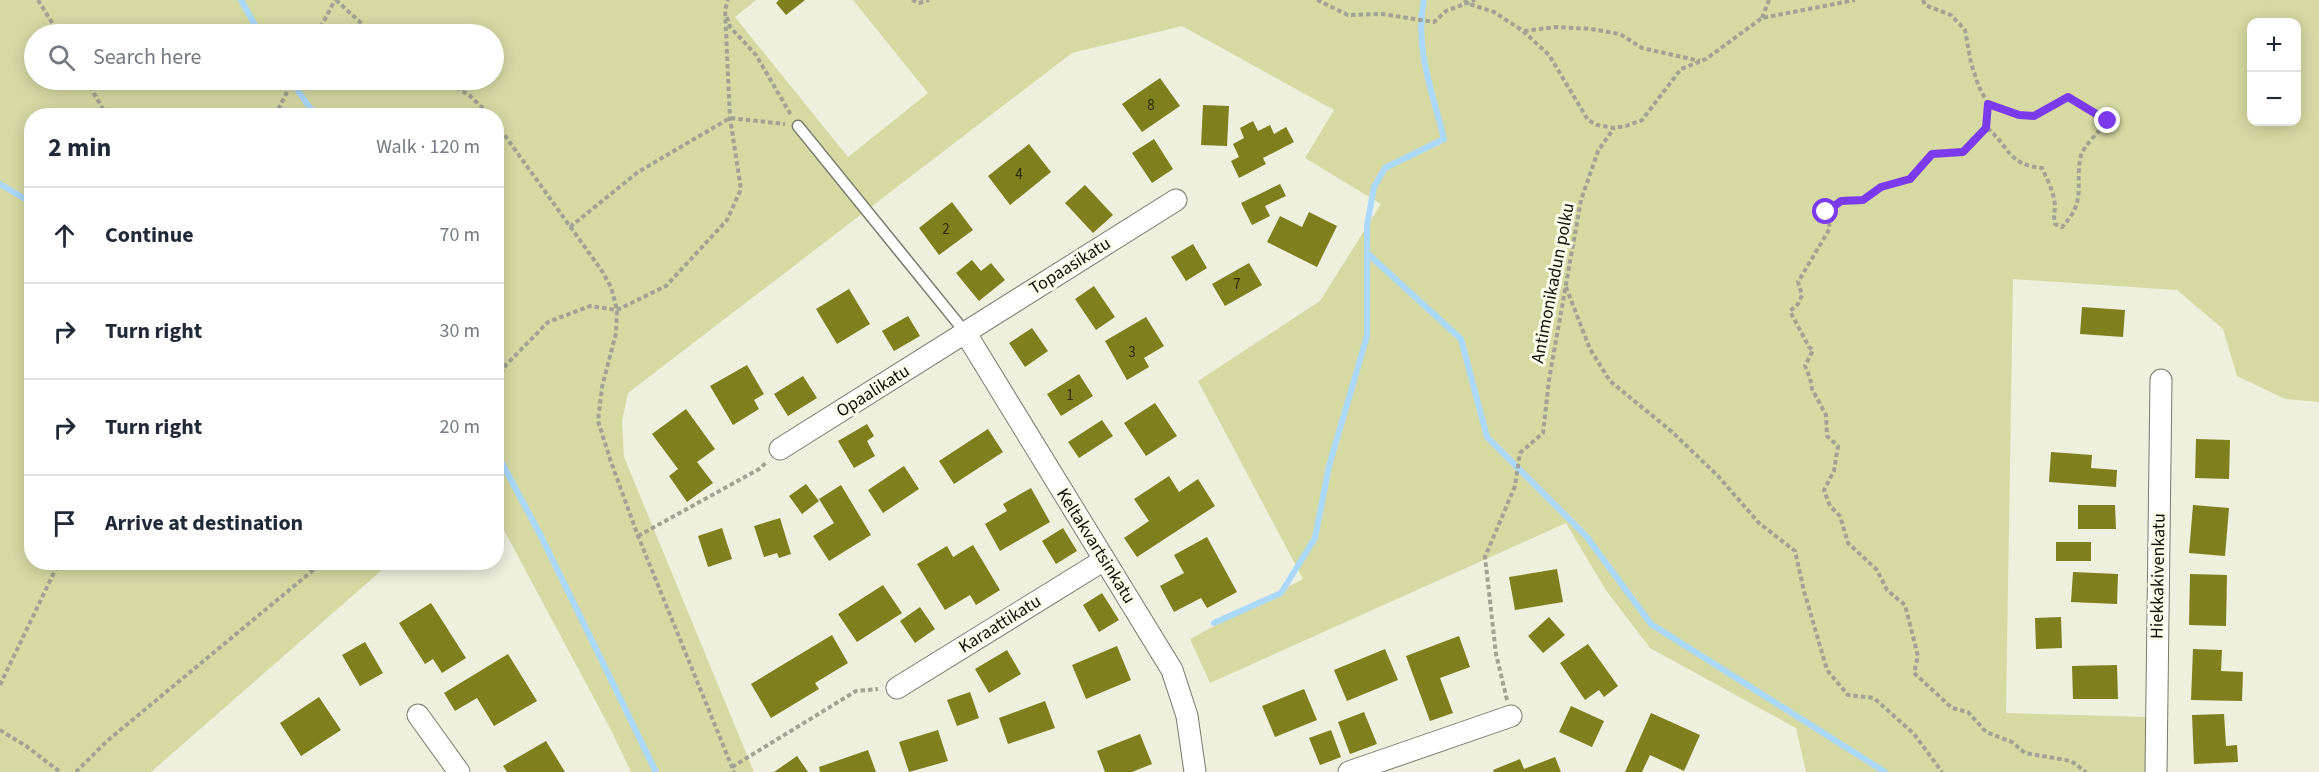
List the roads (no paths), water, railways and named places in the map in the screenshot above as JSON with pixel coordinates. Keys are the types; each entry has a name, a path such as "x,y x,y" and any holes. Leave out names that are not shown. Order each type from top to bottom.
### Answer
{"street":[{"name":"Topaasikatu","path":"965,333 1176,200"},
{"name":"Opaalikatu","path":"780,449 965,333"},
{"name":"Keltakvartsinkatu","path":"965,333 1172,670 1187,716 1195,772"},
{"name":"Hiekkakivenkatu","path":"2156,772 2161,380"},
{"name":"Karaattikatu","path":"897,688 1104,560"},
{"path":"418,715 459,772"},
{"path":"1349,772 1511,716"}],"lane":[{"path":"798,126 965,333"}],"waterway":[{"path":"241,0 254,24"},
{"path":"1214,623 1281,593 1315,538 1329,466 1367,336 1367,225 1374,187 1385,168 1444,139 1423,53 1421,35 1424,0"},
{"path":"298,91 310,108"},
{"path":"0,184 24,198"},
{"path":"1367,253 1461,339 1487,437 1586,536 1651,624 1885,772"},
{"path":"504,467 541,536 656,772"}]}
